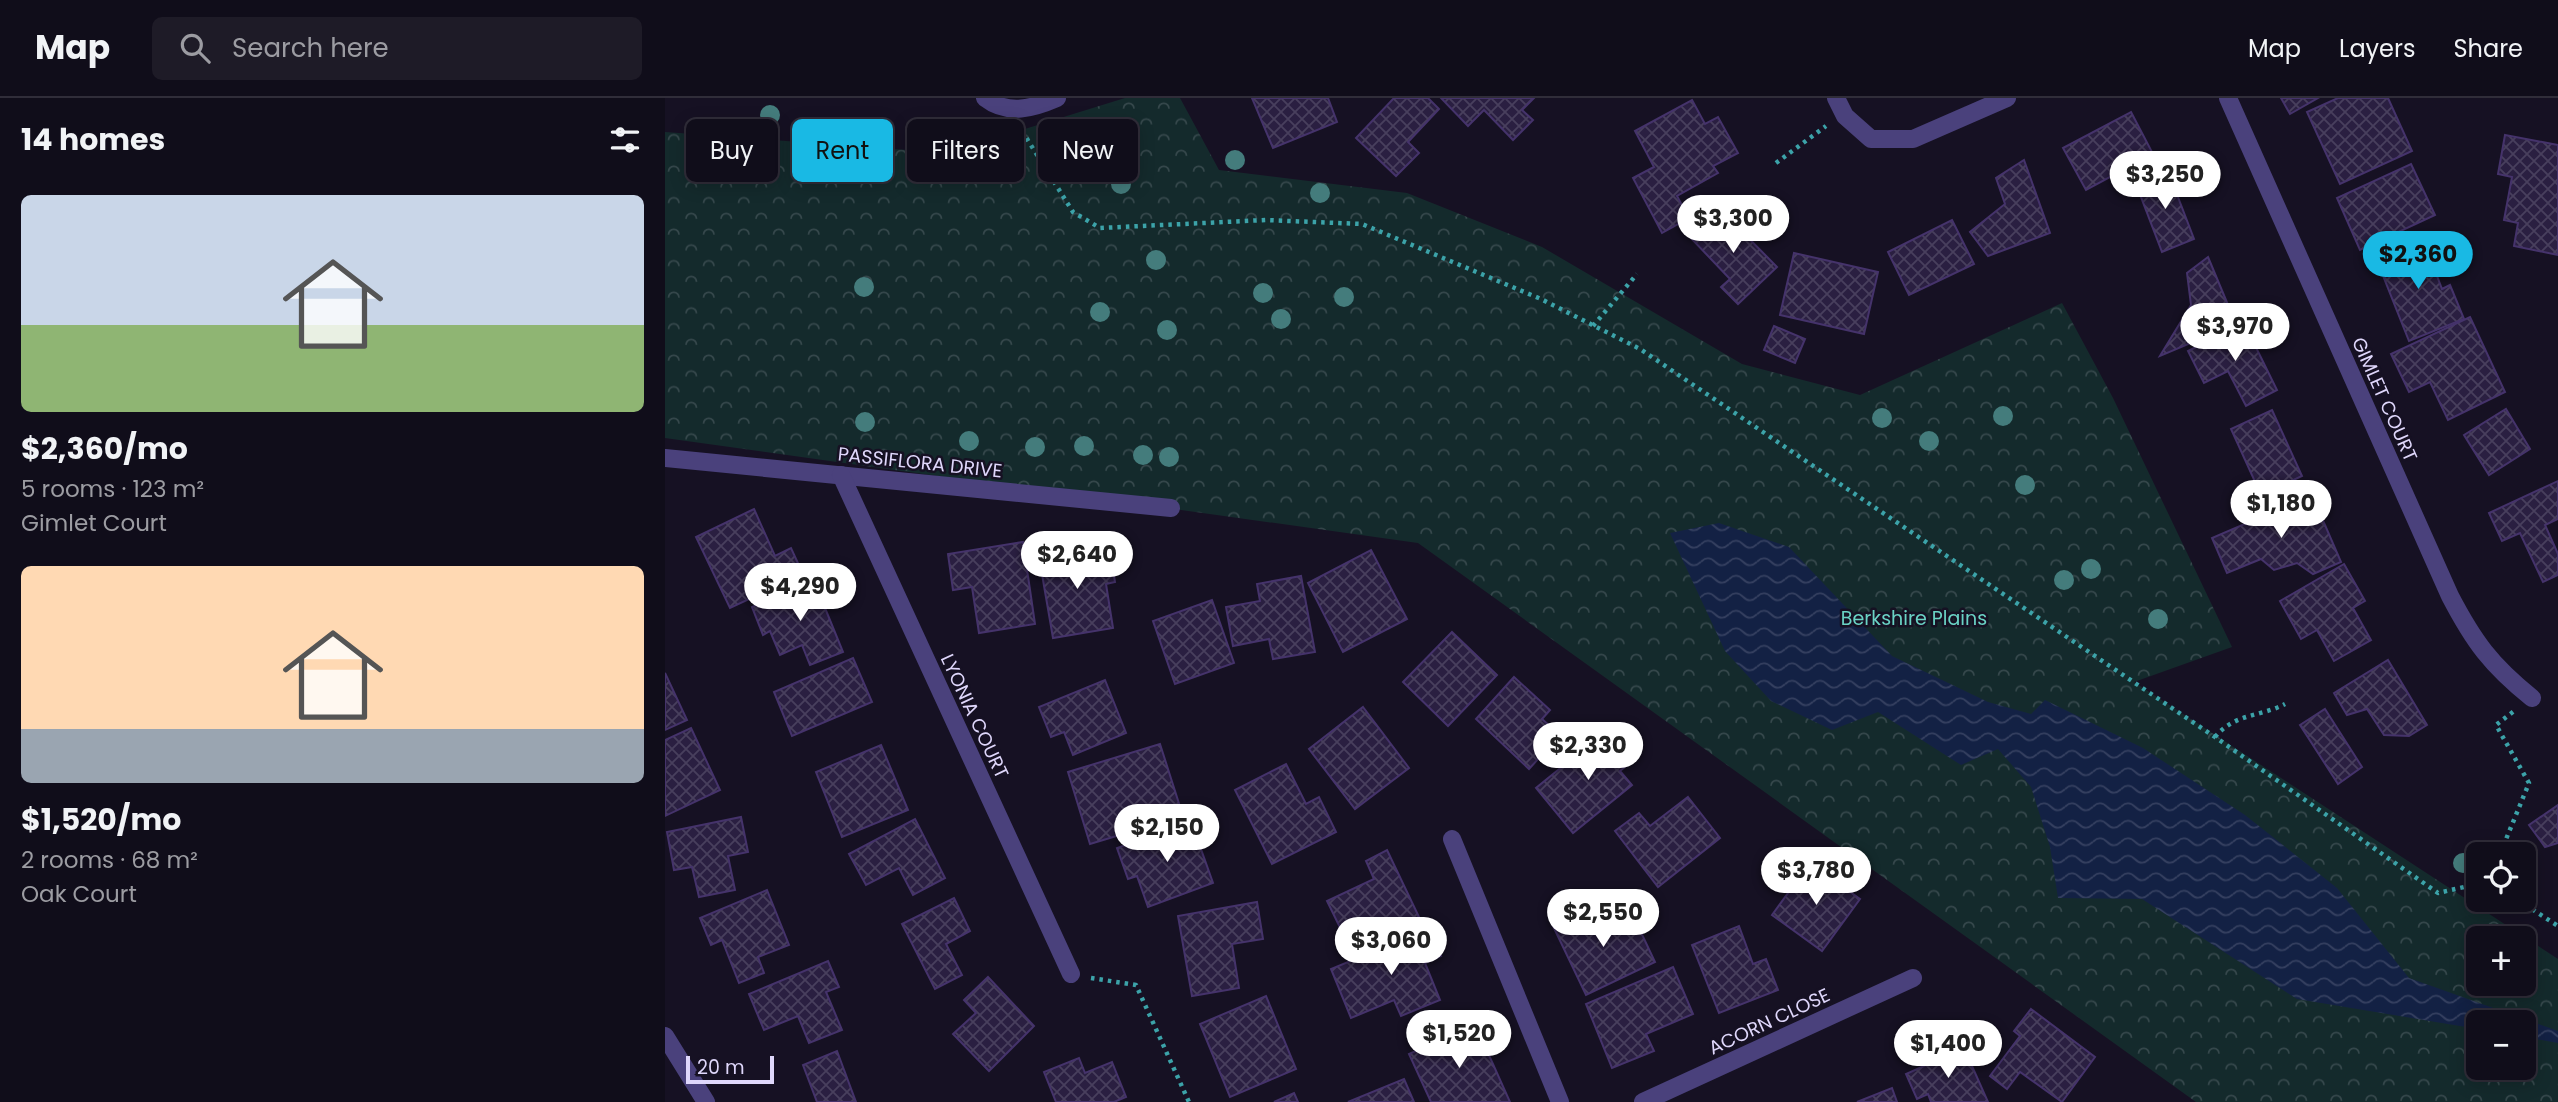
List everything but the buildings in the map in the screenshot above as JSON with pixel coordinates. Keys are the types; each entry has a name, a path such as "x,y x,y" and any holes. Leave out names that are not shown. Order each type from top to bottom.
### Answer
{"street":[{"path":"985,98 992,103 1021,110 1035,108 1057,98"},
{"path":"1836,98 1845,116 1871,139 1913,139 2007,98"},
{"name":"GIMLET COURT","path":"2228,98 2450,596 2471,636 2497,669 2532,698"},
{"name":"PASSIFLORA DRIVE","path":"665,458 1171,508"},
{"name":"LYONIA COURT","path":"841,475 1071,974"},
{"path":"1452,839 1560,1102"},
{"name":"ACORN CLOSE","path":"1643,1102 1913,978"},
{"path":"667,1048 706,1102"}],"path":[{"path":"1021,110 1020,128 1073,212 1100,228 1266,220 1362,224 1541,299 1640,349 2215,737 2438,893 2466,886"},
{"path":"1776,163 1822,128 1845,116"},
{"path":"1593,326 1637,274"},
{"path":"2505,842 2529,783 2496,725 2532,698"},
{"path":"2215,737 2225,725 2242,716 2273,710 2285,704"},
{"path":"2536,912 2558,926"},
{"path":"1071,974 1136,985 1189,1102"}],"green space":[{"name":"Berkshire Plains","path":"1125,98 1180,98 1219,170 1407,193 1542,247 1742,364 1860,395 2062,303 2113,398 2232,647 2134,682 2466,899 2466,912 2486,912 2507,926 2466,926 2466,996 2536,996 2536,945 2558,959 2558,1102 2196,1102 1418,543 665,438 665,132 686,134 686,182 778,182 778,140 792,141 792,182 893,182 893,149 907,150 907,182 1024,182 1024,129 1038,125 1038,182 1138,182 1138,119 1057,119"}],"water":[{"path":"1719,523 1789,547 1892,656 1988,702 2031,714 2045,700 2143,748 2245,815 2337,888 2409,978 2499,1010 2466,1010 2466,1027 2297,999 2142,899 2058,898 2050,847 2031,787 1998,749 1961,765 1878,712 1832,730 1771,701 1725,651 1670,533"},
{"path":"2536,1023 2558,1031 2558,1043 2536,1039"}]}
